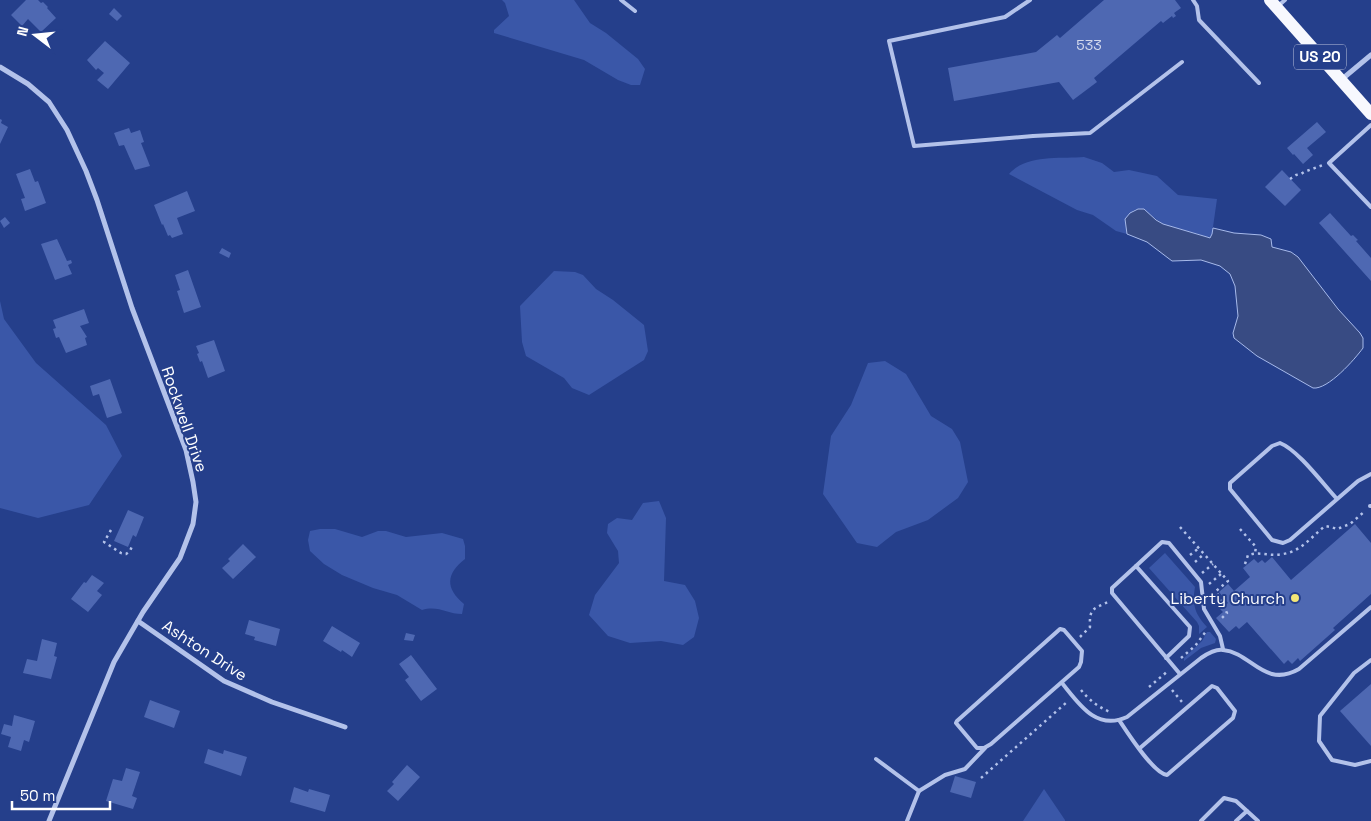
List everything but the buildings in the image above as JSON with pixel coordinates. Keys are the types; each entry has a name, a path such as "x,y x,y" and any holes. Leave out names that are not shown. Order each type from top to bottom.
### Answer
{"main road":[{"name":"US 20","path":"1277,2 1371,114"}],"street":[{"path":"1341,80 1371,55"},
{"name":"Rockwell Drive","path":"0,67 18,76 44,97 67,130 98,200 132,308 188,458 196,498 193,524 187,541 175,567 138,621 114,662 49,821"},
{"name":"Ashton Drive","path":"138,621 224,681 272,702 345,727"}],"lane":[{"path":"621,0 635,11"},
{"path":"1030,0 1005,17 889,41 914,146 1090,133 1182,62"},
{"path":"1193,0 1197,6 1199,20 1259,84"},
{"path":"1371,125 1329,163 1371,207"},
{"path":"1337,499 1296,454 1286,445 1280,443 1272,446 1231,481 1230,486 1230,489 1272,540 1286,543 1358,481 1371,474"},
{"path":"1180,674 1112,593 1112,589 1162,542 1169,543 1201,582 1204,609 1220,636 1222,650"},
{"path":"1136,566 1190,627 1189,636 1166,658"},
{"path":"1062,683 1091,715 1106,721 1119,720 1127,717 1180,674 1207,655 1222,650 1237,654 1268,672 1280,675 1292,673 1371,607"},
{"path":"907,821 919,791 944,775 964,769 986,747 1062,683 1081,662 1082,651 1064,630 1058,630 958,719 956,724 977,747 986,747"},
{"path":"1371,660 1354,673 1320,716 1319,740 1332,760 1354,765 1371,761"},
{"path":"1119,720 1140,748 1158,771 1167,775 1233,718 1235,711 1217,688 1212,686 1140,748"},
{"path":"876,759 919,791"},
{"path":"1201,821 1224,798 1236,801 1258,821"},
{"path":"1236,821 1247,811"}],"path":[{"path":"1290,179 1329,163"},
{"path":"1245,564 1248,555 1255,552 1282,555 1300,549 1325,526 1337,529 1350,524 1370,506"},
{"path":"1180,526 1228,581 1216,590 1227,613 1219,621"},
{"path":"1240,529 1256,547 1255,552"},
{"path":"111,530 104,542 121,553 126,554 130,551 133,544"},
{"path":"1183,561 1199,548"},
{"path":"1188,567 1204,554"},
{"path":"1197,577 1213,564"},
{"path":"1202,590 1221,574"},
{"path":"1074,642 1090,628 1089,618 1091,611 1116,598"},
{"path":"1181,658 1195,646 1202,634 1208,629"},
{"path":"1146,690 1169,670"},
{"path":"1082,690 1100,708 1110,712 1117,710"},
{"path":"1172,690 1182,702"},
{"path":"981,778 1067,702"}],"shaded area":[{"path":"502,0 574,0 590,23 606,33 638,59 645,69 640,85 631,85 618,80 584,60 494,33 494,30 509,16 505,3"},
{"path":"1084,157 1102,163 1114,172 1129,170 1157,176 1178,195 1217,199 1210,238 1165,225 1147,212 1137,209 1128,218 1126,225 1127,234 1116,231 1093,215 1077,210 1009,174 1016,168 1034,160"},
{"path":"1138,209 1144,209 1163,224 1210,238 1213,228 1234,233 1261,235 1271,239 1272,247 1291,252 1298,257 1338,309 1360,333 1363,338 1363,348 1348,366 1333,379 1326,384 1313,388 1257,356 1234,338 1233,333 1238,316 1235,286 1230,274 1220,266 1201,260 1172,261 1147,242 1127,234 1125,219 1130,213"},
{"path":"554,271 575,272 583,275 596,289 644,325 648,351 644,360 589,395 572,388 564,378 526,356 522,342 520,306"},
{"path":"0,301 4,319 36,363 106,425 122,456 89,505 38,518 0,508"},
{"path":"885,361 906,374 931,416 952,429 960,442 968,482 958,498 928,520 896,532 877,547 857,543 823,494 831,436 851,405 868,363"},
{"path":"659,501 666,518 664,581 685,585 695,601 699,618 694,637 683,645 661,641 630,643 608,636 589,615 595,595 619,563 618,551 607,533 608,524 617,518 632,520 643,503"},
{"path":"335,529 362,537 378,531 386,531 406,537 442,533 463,539 465,559 454,570 450,581 453,592 464,604 462,614 438,609 422,610 397,595 373,588 342,575 324,564 310,551 308,540 310,531"},
{"path":"1165,553 1195,587 1195,609 1207,627 1199,634 1197,622 1149,568"},
{"path":"1207,632 1210,632 1216,639 1215,643 1201,648 1184,661 1184,658 1202,641"},
{"path":"1044,789 1065,821 1023,821"}],"place":[{"name":"Liberty Church","path":"1295,598"}]}
